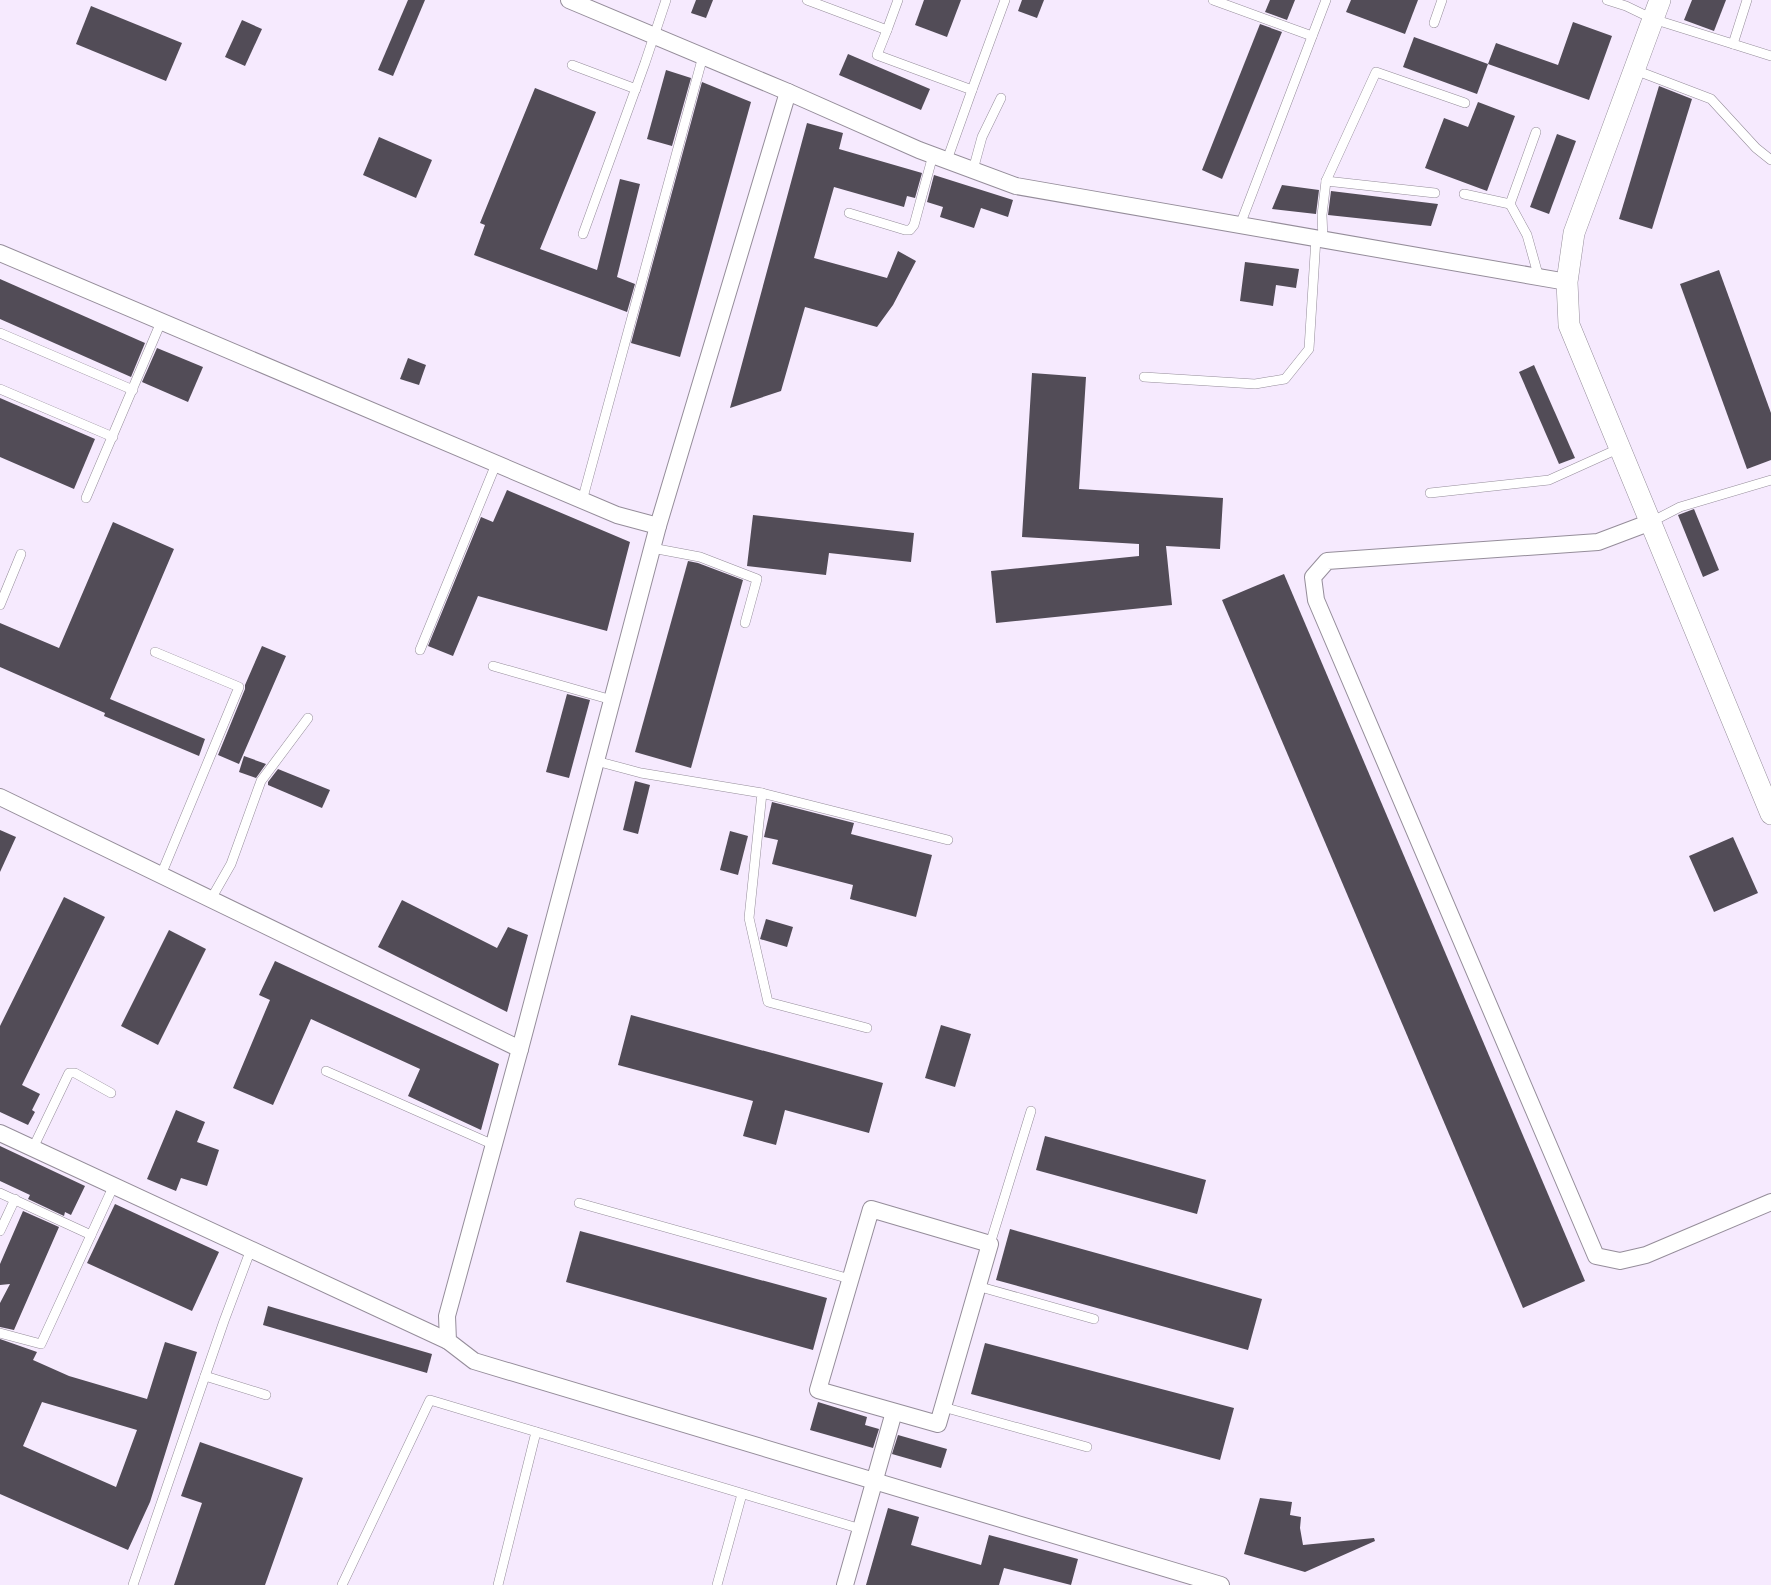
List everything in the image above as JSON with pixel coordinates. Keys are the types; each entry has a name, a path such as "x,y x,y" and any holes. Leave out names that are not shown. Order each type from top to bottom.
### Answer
{"street":[{"path":"570,0 940,157 1016,186 1567,282"},
{"path":"1656,9 1574,233 1567,282 1569,324 1771,814"},
{"path":"448,1341 447,1316 520,1049 652,548 788,92"},
{"path":"0,254 582,501 617,515 658,526"},
{"path":"1651,522 1598,542 1327,561 1313,578 1316,600 1596,1256 1620,1261 1646,1254 1771,1202"},
{"path":"0,797 520,1049"},
{"path":"0,1133 448,1341 474,1361 1221,1585"},
{"path":"871,1209 990,1244 938,1424 818,1390 871,1209"},
{"path":"845,1585 894,1412"}],"lane":[{"path":"583,234 666,0"},
{"path":"807,0 887,30"},
{"path":"898,0 877,55 972,90"},
{"path":"849,213 905,230 910,230 914,226 940,157 972,90 1005,0"},
{"path":"1213,0 1312,36"},
{"path":"1240,225 1326,0"},
{"path":"1434,23 1442,0"},
{"path":"1607,0 1626,6 1656,9 1733,44 1771,56"},
{"path":"1733,44 1747,0"},
{"path":"582,501 703,56"},
{"path":"572,65 636,88"},
{"path":"1634,70 1711,99 1756,148 1771,160"},
{"path":"1144,377 1255,384 1284,379 1309,349 1326,181 1376,72 1465,103"},
{"path":"974,170 982,137 1001,98"},
{"path":"1536,132 1510,204 1527,235 1539,278"},
{"path":"1326,181 1434,194"},
{"path":"1464,194 1510,204"},
{"path":"86,498 161,322"},
{"path":"0,333 133,390"},
{"path":"0,388 113,437"},
{"path":"1430,493 1549,480 1620,448"},
{"path":"420,650 496,464"},
{"path":"1651,522 1680,507 1771,480"},
{"path":"652,548 700,557 757,579 745,623"},
{"path":"0,605 20,554"},
{"path":"155,652 239,687 161,875"},
{"path":"493,666 612,700"},
{"path":"211,899 231,864 261,782 308,718"},
{"path":"596,761 640,773 762,793 948,840"},
{"path":"762,793 749,918 768,1002 867,1028"},
{"path":"326,1071 494,1145"},
{"path":"33,1148 69,1073 75,1073 111,1092"},
{"path":"990,1244 1031,1111"},
{"path":"0,1334 41,1344 114,1185"},
{"path":"0,1192 91,1235"},
{"path":"0,1232 15,1199"},
{"path":"579,1203 850,1279"},
{"path":"133,1585 251,1249"},
{"path":"978,1286 1094,1319"},
{"path":"206,1376 266,1395"},
{"path":"342,1585 430,1400 861,1529"},
{"path":"943,1406 1087,1447"},
{"path":"498,1585 536,1432"},
{"path":"717,1585 742,1494"}],"shaded area":[{"path":"0,0 1771,0 1771,1585 0,1585"}],"building":[{"path":"408,0 425,0 393,76 378,70"},
{"path":"696,0 713,0 706,18 691,13"},
{"path":"924,0 961,0 947,37 915,25"},
{"path":"1022,0 1044,0 1037,18 1018,11"},
{"path":"1270,0 1295,0 1287,20 1265,12"},
{"path":"1351,0 1418,0 1405,34 1346,12"},
{"path":"1692,0 1726,0 1714,31 1684,20"},
{"path":"91,6 182,43 166,81 76,44"},
{"path":"242,20 262,29 245,66 225,57"},
{"path":"1573,22 1612,36 1589,100 1488,64 1496,43 1558,65"},
{"path":"1260,24 1282,32 1222,179 1202,170"},
{"path":"1414,37 1488,64 1477,94 1403,67"},
{"path":"848,54 930,89 921,110 839,75"},
{"path":"666,70 691,78 672,146 647,139"},
{"path":"702,82 751,102 680,357 631,343"},
{"path":"1659,86 1692,99 1652,229 1619,219"},
{"path":"535,88 596,112 540,249 597,270 620,179 640,184 617,277 635,284 627,312 474,255 485,225 480,223"},
{"path":"1478,102 1515,116 1487,191 1425,168 1444,118 1468,127"},
{"path":"807,123 843,133 839,149 922,173 915,198 907,196 904,207 834,187 814,258 887,278 898,251 916,261 893,305 877,327 805,307 781,391 730,408"},
{"path":"1557,134 1576,141 1549,214 1530,207"},
{"path":"379,137 432,160 416,198 363,175"},
{"path":"934,175 1013,200 1008,217 981,208 974,228 940,217 943,207 927,202"},
{"path":"1282,185 1319,190 1316,214 1272,209"},
{"path":"1331,191 1438,204 1431,226 1328,215"},
{"path":"1245,262 1299,269 1296,288 1276,285 1273,306 1240,301"},
{"path":"1719,270 1771,413 1771,460 1747,469 1680,284"},
{"path":"0,279 145,343 131,377 0,319"},
{"path":"157,348 203,367 188,402 142,382"},
{"path":"408,358 426,365 419,385 400,379"},
{"path":"1534,365 1575,458 1559,464 1519,372"},
{"path":"1032,373 1086,377 1079,489 1223,498 1220,549 1166,546 1172,605 996,623 991,571 1139,556 1139,544 1022,537"},
{"path":"0,398 95,439 74,489 0,457"},
{"path":"507,490 630,542 607,631 478,596 453,656 428,646 481,517 493,522"},
{"path":"1694,509 1719,570 1703,577 1678,515"},
{"path":"753,515 914,533 911,562 829,553 826,575 747,566"},
{"path":"113,522 174,549 110,699 205,739 199,756 104,716 105,713 0,667 0,623 59,648"},
{"path":"688,561 743,580 691,768 635,752"},
{"path":"1284,574 1585,1281 1523,1308 1222,600"},
{"path":"262,646 286,656 239,764 218,755"},
{"path":"567,694 590,700 569,778 546,772"},
{"path":"244,756 266,764 256,778 239,772"},
{"path":"278,769 330,790 322,808 268,785 268,782"},
{"path":"635,781 650,785 638,834 623,830"},
{"path":"772,802 854,823 851,834 932,855 916,917 850,899 853,885 772,864 778,840 764,837"},
{"path":"0,830 16,837 0,872"},
{"path":"730,831 748,836 738,875 720,870"},
{"path":"1733,837 1758,893 1714,912 1689,856"},
{"path":"64,897 105,917 22,1085 40,1094 32,1110 35,1112 28,1125 0,1112 0,1026"},
{"path":"402,900 497,948 508,927 528,935 507,1012 378,947"},
{"path":"766,919 793,927 787,947 760,939"},
{"path":"169,930 206,949 158,1045 121,1026"},
{"path":"275,961 499,1064 481,1130 408,1096 420,1069 311,1019 273,1105 233,1088 270,1000 259,995"},
{"path":"631,1015 883,1083 869,1133 785,1110 776,1145 743,1136 753,1101 618,1065"},
{"path":"941,1025 971,1034 955,1087 925,1078"},
{"path":"176,1110 205,1122 197,1142 219,1150 207,1186 181,1178 176,1191 147,1179"},
{"path":"1045,1136 1206,1180 1197,1214 1036,1170"},
{"path":"0,1146 85,1186 71,1215 65,1212 64,1216 28,1199 30,1195 0,1181"},
{"path":"115,1204 219,1252 192,1311 87,1263"},
{"path":"23,1211 59,1227 14,1330 0,1327 0,1303 10,1284 0,1285 0,1264"},
{"path":"1010,1229 1262,1299 1248,1350 996,1280"},
{"path":"580,1231 827,1298 813,1350 566,1282"},
{"path":"268,1306 432,1354 427,1373 263,1325"},
{"path":"0,1339 37,1352 33,1360 69,1376 147,1399 165,1342 197,1352 150,1502 128,1550 0,1494","holes":["42,1402 137,1430 116,1487 23,1446"]},
{"path":"985,1343 1234,1408 1220,1460 971,1394"},
{"path":"818,1402 867,1417 865,1425 879,1429 873,1448 810,1430"},
{"path":"898,1435 947,1449 941,1468 892,1454"},
{"path":"200,1442 303,1478 265,1585 174,1585 202,1503 181,1496"},
{"path":"1260,1498 1292,1502 1290,1515 1301,1517 1300,1528 1303,1545 1374,1538 1375,1541 1305,1572 1244,1554"},
{"path":"888,1508 919,1517 911,1545 981,1565 989,1535 1078,1559 1071,1585 1004,1568 999,1585 866,1585"}]}
